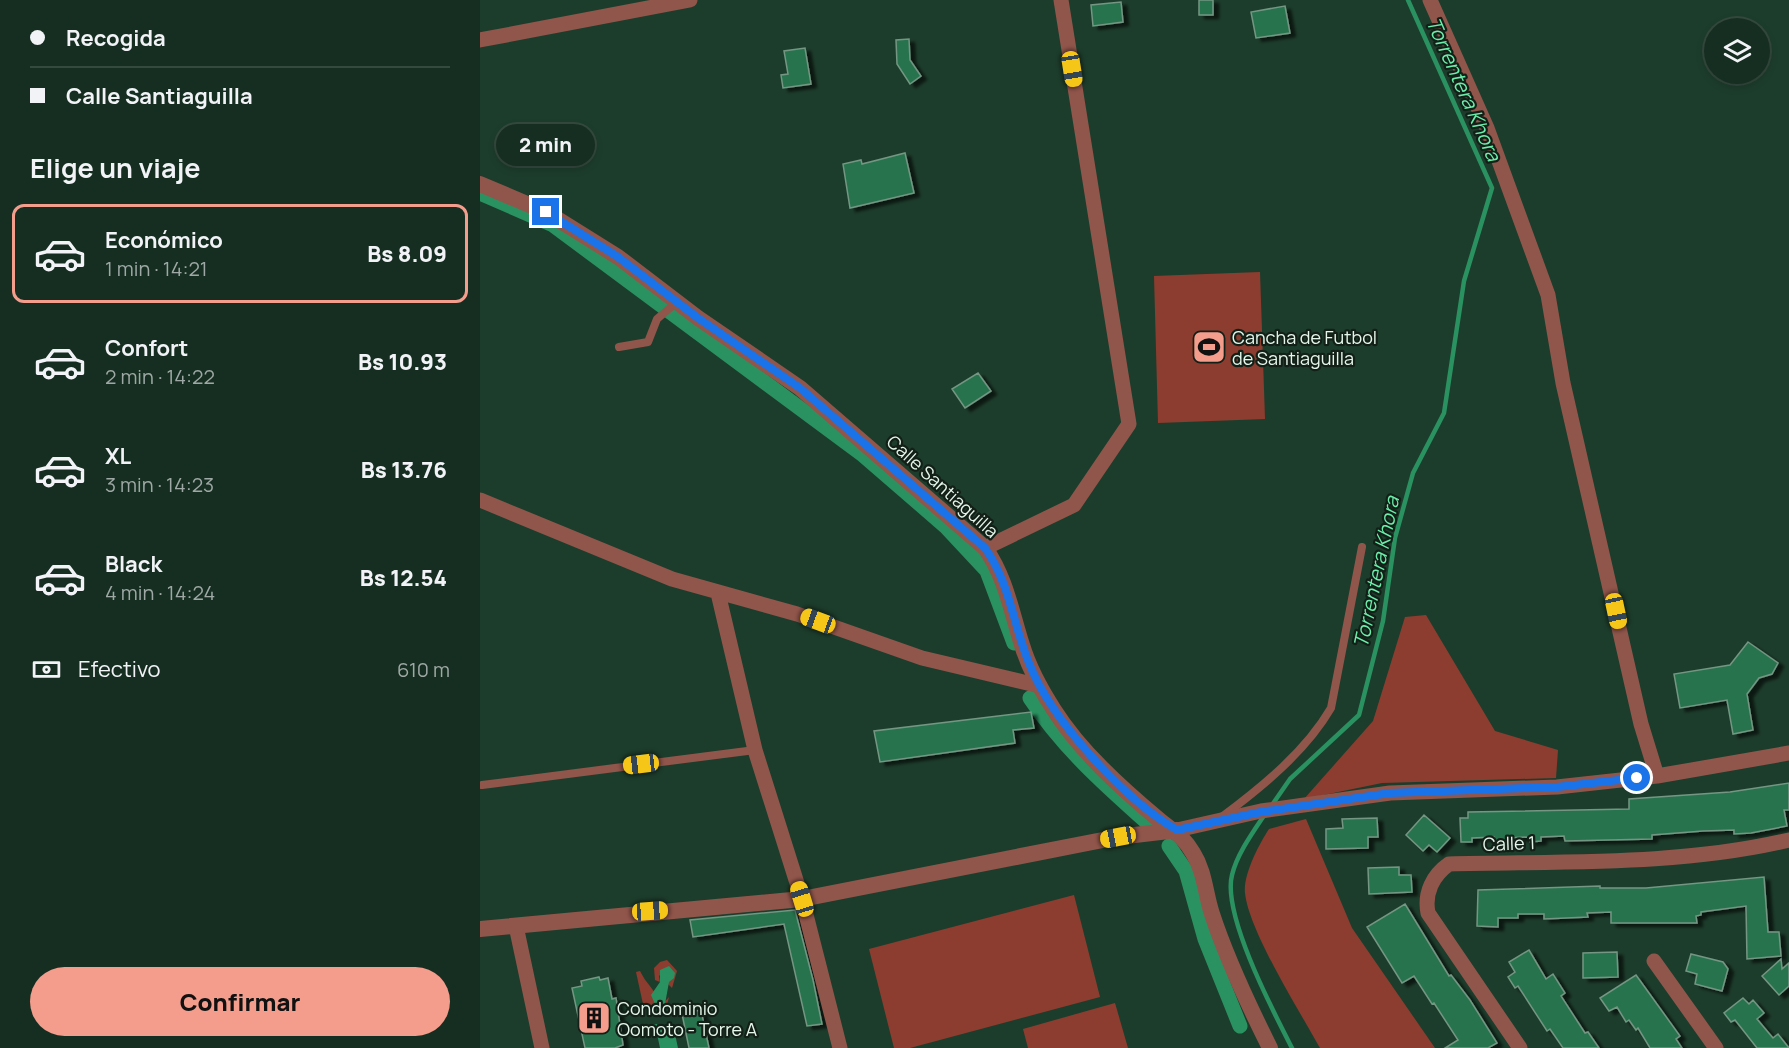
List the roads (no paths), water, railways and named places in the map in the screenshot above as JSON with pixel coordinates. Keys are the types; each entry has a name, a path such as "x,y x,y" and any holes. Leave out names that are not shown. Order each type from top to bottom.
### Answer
{"street":[{"path":"480,40 690,0"},
{"path":"985,548 1074,505 1129,424 1061,0"},
{"path":"1430,0 1487,128 1548,296 1563,383 1641,724 1657,776"},
{"name":"Calle Santiaguilla","path":"480,184 546,212 618,257 677,302 808,394 985,548 997,564 1022,646 1040,686 1071,733 1091,756 1160,820 1177,830 1194,854 1203,874 1211,912 1230,964 1270,1048"},
{"path":"480,500 672,579 797,614 922,658 1040,686"},
{"path":"718,593 755,750 802,899 840,1048"},
{"path":"480,929 650,911 802,899 1118,837 1212,824 1286,807 1390,793 1557,787 1657,776 1789,753"},
{"name":"Calle 1","path":"1520,1048 1428,913 1426,901 1438,871 1449,864 1669,858 1765,846 1789,840"},
{"path":"516,926 542,1048"},
{"path":"1654,962 1716,1048"}],"lane":[{"path":"619,347 648,342 657,319 677,302"},
{"path":"1212,824 1273,775 1319,729 1331,708 1362,547"},
{"path":"482,785 755,750"}],"waterway":[{"name":"Torrentera Khora","path":"1272,805 1290,779 1359,715 1383,621 1395,538 1413,473 1444,413 1464,281 1492,188 1408,0"},
{"path":"480,193 553,225 863,455 945,526 987,571 1014,643"},
{"path":"1030,698 1071,750 1101,781 1151,826"},
{"name":"Torrentera Khora","path":"1265,814 1238,859 1232,875 1231,892 1234,913 1251,962 1292,1048"},
{"path":"1169,846 1186,871 1205,939 1240,1026"}],"place":[{"name":"Cancha de Futbol de Santiaguilla","path":"1209,347"},
{"name":"Condominio Oomoto - Torre A","path":"594,1018"}]}
